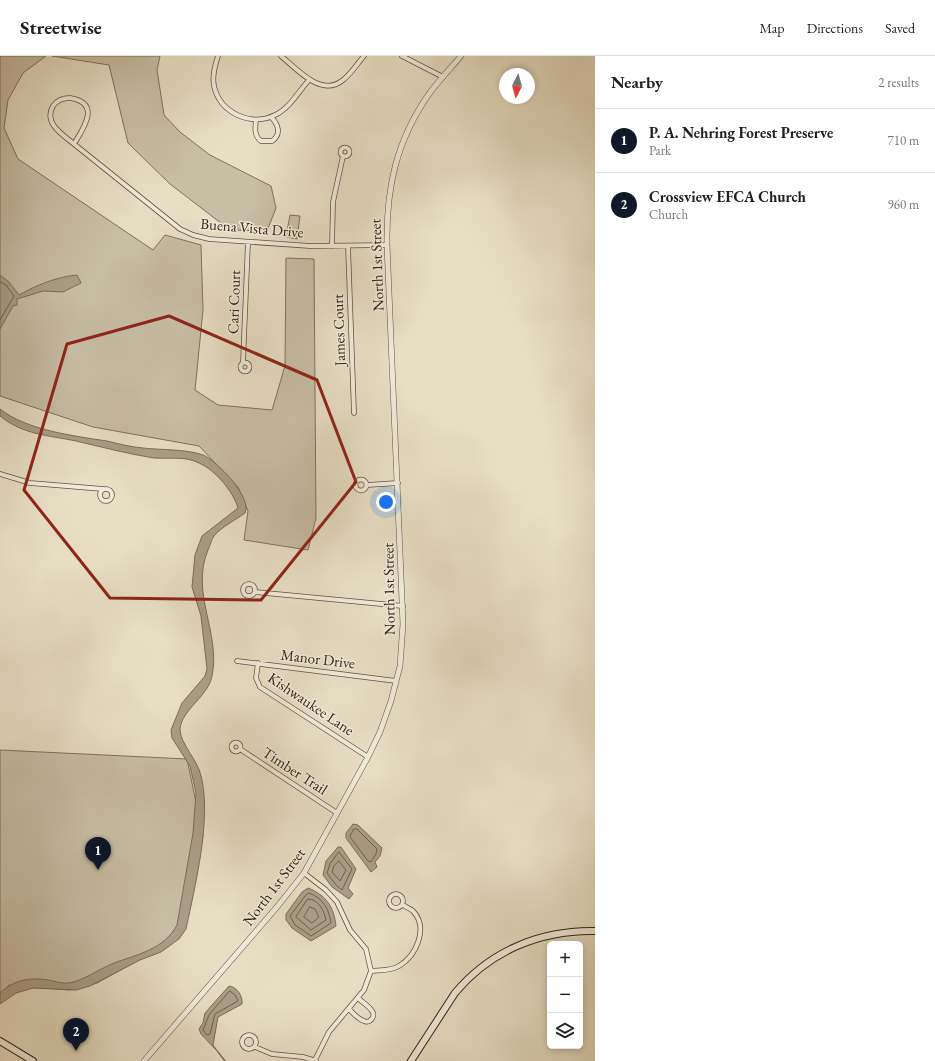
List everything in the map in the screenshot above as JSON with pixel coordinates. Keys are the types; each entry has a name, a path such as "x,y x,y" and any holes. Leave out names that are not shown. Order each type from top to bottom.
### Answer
{"main road":[{"path":"411,1061 462,984 488,962 515,946 535,938 556,934 595,931"},
{"path":"0,1041 33,1061"}],"street":[{"path":"218,56 213,74 214,85 219,98 228,109 237,115 256,120 271,117 285,108 309,80"},
{"path":"281,56 309,80 324,86 339,83 364,56"},
{"path":"402,56 443,76"},
{"name":"North 1st Street","path":"144,1061 278,907 304,873 368,757 380,732 396,681 401,655 403,606 387,245 388,195 397,158 417,112 443,76 461,56"},
{"name":"Buena Vista Drive","path":"74,144 86,125 87,113 84,105 78,100 66,98 54,106 51,113 51,120 57,130 74,144 187,233 204,239 332,246 387,245"},
{"path":"256,120 255,130 257,137 261,141 272,141 277,137 278,127 271,117"},
{"path":"332,246 333,202 343,156"},
{"name":"Cari Court","path":"243,362 248,242"},
{"name":"James Court","path":"348,246 354,413"},
{"path":"0,474 30,483 103,489"},
{"path":"367,485 398,483"},
{"path":"255,592 403,606"},
{"name":"Manor Drive","path":"237,661 396,681"},
{"name":"Kishwaukee Lane","path":"258,663 256,678 260,687 368,757"},
{"name":"Timber Trail","path":"240,749 337,813"},
{"path":"255,1047 280,1056 304,1057 316,1060 329,1032 367,985 371,970 366,950 350,930 337,902 326,890 304,873"},
{"path":"371,970 385,970 399,966 410,957 416,948 420,930 417,918 413,911 403,905"},
{"path":"349,1008 363,1021 368,1022 372,1020 374,1015 373,1011 358,998"}],"highlighted area":[{"path":"169,316 317,380 356,482 261,600 110,598 24,490 67,344"}],"shaded area":[{"path":"0,56 46,56 23,73 8,100 4,128 18,159 153,250 165,235 201,245 203,310 195,390 218,405 272,410 285,366 286,258 314,259 316,518 308,550 244,540 248,511 238,487 199,446 93,427 0,396"},
{"path":"52,56 160,56 157,70 164,115 180,132 210,155 271,186 276,208 267,231 230,230 170,184 128,143 109,65"},
{"path":"290,215 300,216 297,239 286,237"},
{"path":"0,750 187,759 203,836 191,904 179,938 97,983 69,990 9,985 0,996"}],"water":[{"path":"0,275 9,282 19,295 47,282 69,276 77,275 81,283 63,292 43,291 17,299 17,305 13,306 0,329"},
{"path":"0,409 23,422 51,431 134,447 181,451 203,455 216,464 232,480 244,498 246,506 245,513 224,527 214,536 203,566 202,582 213,644 214,660 210,683 201,697 185,715 180,729 183,740 201,776 205,812 198,873 186,929 179,939 161,952 140,960 90,986 76,990 33,988 16,993 0,1004 0,993 16,982 34,979 64,983 75,982 114,963 140,954 158,945 172,933 177,925 193,833 196,793 190,766 172,738 171,730 182,703 205,676 207,669 201,616 192,587 195,555 202,536 238,508 236,501 223,482 205,466 194,461 189,459 154,458 27,431 0,416"},
{"path":"353,824 358,825 382,848 380,856 375,862 377,867 371,872 346,838 346,833"},
{"path":"338,847 341,847 356,869 348,888 353,894 349,899 332,887 323,875 326,861"},
{"path":"308,888 320,894 328,902 335,919 336,926 311,941 292,928 286,920 286,914 302,892"},
{"path":"229,986 235,988 239,992 242,998 242,1004 218,1017 213,1045 218,1052 201,1034 199,1029 203,1023 205,1013"}],"waterway":[{"path":"218,1052 225,1061"}],"place":[{"name":"P. A. Nehring Forest Preserve","path":"98,870"},
{"name":"Crossview EFCA Church","path":"76,1051"}]}
